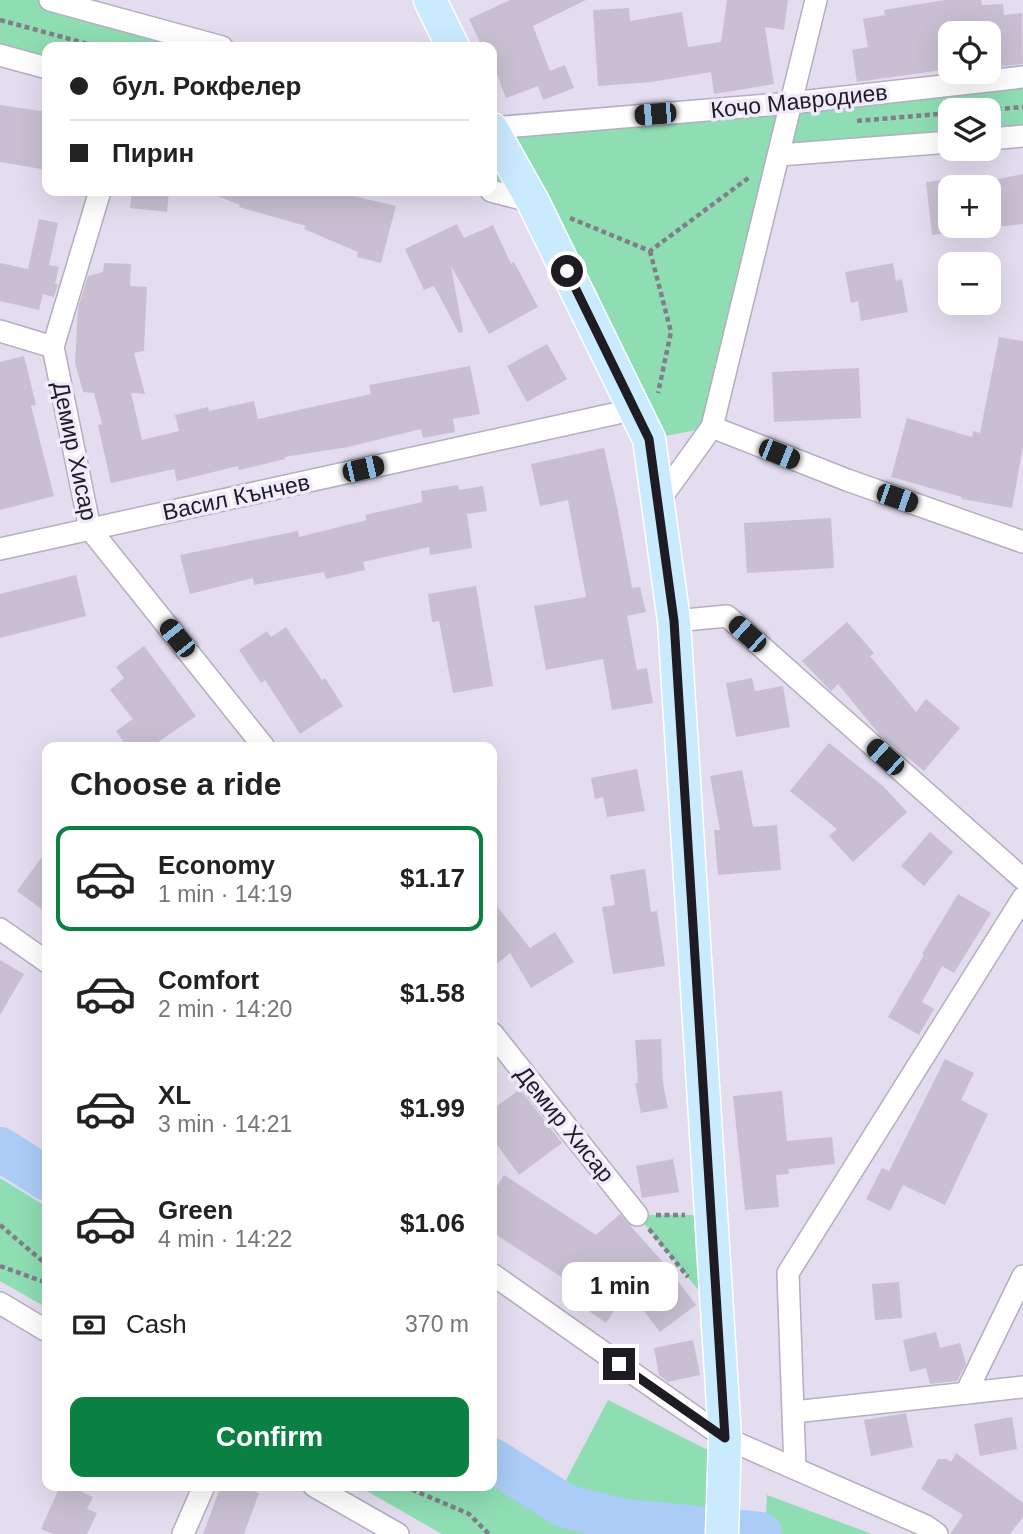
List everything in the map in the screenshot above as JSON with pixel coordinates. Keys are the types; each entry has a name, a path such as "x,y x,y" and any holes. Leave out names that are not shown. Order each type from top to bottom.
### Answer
{"main road":[{"path":"433,2 451,42"},
{"path":"497,137 533,202 649,439 674,621 725,1438 722,1534"}],"street":[{"path":"50,0 204,42"},
{"path":"658,502 712,427 816,0"},
{"path":"0,55 42,67"},
{"name":"Кочо Мавродиев","path":"497,128 791,103 1019,77"},
{"path":"1001,138 1022,136"},
{"path":"779,155 938,143"},
{"path":"497,193 533,202"},
{"name":"Демир Хисар","path":"98,196 53,347 90,529 260,742"},
{"path":"0,331 53,347"},
{"name":"Васил Кънчев","path":"0,549 636,409"},
{"path":"712,427 847,480 1023,542"},
{"path":"674,621 727,617 1023,879"},
{"path":"795,1468 788,1273 1023,898"},
{"path":"0,929 42,958"},
{"name":"Демир Хисар","path":"497,1039 637,1215"},
{"path":"966,1393 1023,1276"},
{"path":"497,1278 725,1438 926,1526 937,1534"},
{"path":"0,1303 42,1328"},
{"path":"793,1412 1023,1387"},
{"path":"183,1534 202,1491"},
{"path":"323,1491 398,1534"}],"path":[{"path":"0,20 81,42"},
{"path":"1019,77 1022,136"},
{"path":"1001,109 1021,108"},
{"path":"854,121 938,114"},
{"path":"650,250 779,155"},
{"path":"533,202 650,250"},
{"path":"649,439 671,332 650,250"},
{"path":"637,1215 712,1215"},
{"path":"637,1215 718,1314"},
{"path":"0,1225 42,1261"},
{"path":"0,1266 42,1281"},
{"path":"416,1491 469,1514 489,1534"}],"green space":[{"path":"0,0 50,0 204,42 42,42 42,67 0,55"},
{"path":"1023,77 1023,136 1001,138 1001,98 938,98 938,143 779,155 712,427 649,439 533,203 497,192 497,128 950,84 1001,84 1001,79"},
{"path":"0,1178 42,1204 42,1305 0,1281"},
{"path":"637,1215 712,1215 718,1314"},
{"path":"608,1400 712,1452 706,1534 442,1534 367,1491 497,1491 497,1488 546,1518"},
{"path":"767,1495 872,1534 765,1534"}],"building":[{"path":"510,0 586,0 533,26 550,71 565,65 574,88 543,100 538,86 506,98 497,74 497,42 480,42 469,19"},
{"path":"727,0 788,0 784,30 765,27 774,84 714,94 711,72 651,82 598,86 593,10 629,8 630,21 682,12 688,47 721,42"},
{"path":"945,0 981,0 982,5 1003,4 1004,15 1022,13 1023,64 1001,66 1001,21 938,21 938,71 857,82 852,50 868,47 863,19 885,15 884,10"},
{"path":"0,105 42,111 42,169 0,162"},
{"path":"1023,174 1023,224 1001,227 1001,179"},
{"path":"938,180 938,234 932,235 926,182"},
{"path":"131,196 169,196 167,212 130,208"},
{"path":"218,196 353,196 396,206 381,263 357,257 358,252 304,229 306,226 239,207 240,205"},
{"path":"39,219 58,223 49,265 59,267 54,297 43,294 39,310 0,301 0,263 28,269"},
{"path":"457,224 464,238 493,225 511,264 514,262 538,307 489,334 451,266 463,332 459,333 434,286 424,290 405,249"},
{"path":"104,263 131,264 130,286 147,287 144,351 134,353 145,394 131,393 142,440 179,431 175,415 208,407 209,411 254,401 258,419 371,394 369,385 470,366 480,414 453,419 455,432 423,438 421,429 348,447 284,457 285,459 239,470 238,466 177,481 174,469 111,483 98,425 102,424 94,393 83,392 75,363 78,308 88,276 103,272"},
{"path":"893,263 896,281 902,279 908,312 861,321 858,301 851,303 845,272"},
{"path":"999,337 1023,341 1023,446 1012,508 962,499 891,477 907,418 972,437 973,431 980,433"},
{"path":"547,344 567,379 527,402 507,366"},
{"path":"24,356 36,405 31,406 54,496 0,510 0,362"},
{"path":"859,368 861,418 774,422 772,372"},
{"path":"604,448 632,588 640,587 646,612 627,616 637,670 647,668 653,703 612,710 603,659 546,670 534,606 586,597 568,500 540,506 531,464"},
{"path":"458,485 459,490 483,486 487,511 467,514 472,548 430,555 429,547 363,562 365,570 326,579 324,572 254,585 253,578 190,594 180,555 298,531 299,537 367,520 365,515 422,502 421,491"},
{"path":"831,518 834,568 747,573 744,523"},
{"path":"76,575 86,616 0,638 0,594"},
{"path":"476,586 493,686 453,693 439,621 432,622 428,594"},
{"path":"847,622 874,653 870,656 916,712 926,699 960,728 924,771 879,734 838,684 831,691 802,661"},
{"path":"286,627 343,706 300,734 265,680 261,683 239,650 267,631 271,637"},
{"path":"144,646 196,716 158,742 124,742 116,731 133,719 110,690 124,678 116,667"},
{"path":"752,678 755,691 783,686 790,727 736,737 726,683"},
{"path":"829,743 883,786 907,812 853,862 829,836 837,829 790,791"},
{"path":"637,769 645,811 607,817 603,797 595,799 591,778"},
{"path":"742,770 753,827 777,825 781,870 718,875 714,830 720,830 710,776"},
{"path":"930,832 953,852 924,886 901,866"},
{"path":"42,857 42,909 17,891"},
{"path":"645,869 651,912 657,911 665,966 613,974 602,907 615,905 610,875"},
{"path":"958,894 991,913 954,973 942,966 922,1002 934,1009 919,1035 888,1017"},
{"path":"497,906 530,948 555,932 574,962 531,988 510,953 497,964"},
{"path":"0,960 24,974 0,1015"},
{"path":"661,1039 663,1083 668,1108 641,1113 635,1083 638,1083 635,1040"},
{"path":"945,1059 974,1073 961,1100 988,1114 945,1205 903,1185 890,1211 866,1199 882,1168 889,1171"},
{"path":"520,1089 562,1143 519,1175 497,1145 497,1106"},
{"path":"782,1091 787,1141 832,1137 835,1164 788,1169 789,1174 776,1175 779,1207 745,1210 733,1096"},
{"path":"673,1159 679,1192 642,1198 636,1166"},
{"path":"504,1175 596,1235 620,1214 669,1269 696,1305 660,1332 628,1290 606,1323 569,1297 577,1287 497,1235 497,1186"},
{"path":"899,1282 902,1318 875,1320 872,1284"},
{"path":"936,1332 940,1348 960,1343 966,1364 957,1381 930,1384 926,1368 910,1372 903,1340"},
{"path":"693,1340 700,1375 668,1382 659,1375 654,1348"},
{"path":"906,1413 913,1447 871,1456 864,1420"},
{"path":"1012,1417 1017,1449 980,1456 974,1424"},
{"path":"956,1453 1023,1503 1023,1517 1010,1534 950,1534 963,1515 921,1489 938,1459 951,1462"},
{"path":"58,1491 80,1491 93,1497 87,1509 97,1513 87,1534 53,1534 41,1529"},
{"path":"219,1491 259,1493 244,1534 203,1534"}],"waterway":[{"path":"0,1149 42,1176"},
{"path":"497,1463 565,1506 625,1521 760,1534"}],"route":[{"path":"567,271 649,439 674,621 725,1438 619,1364"}]}
